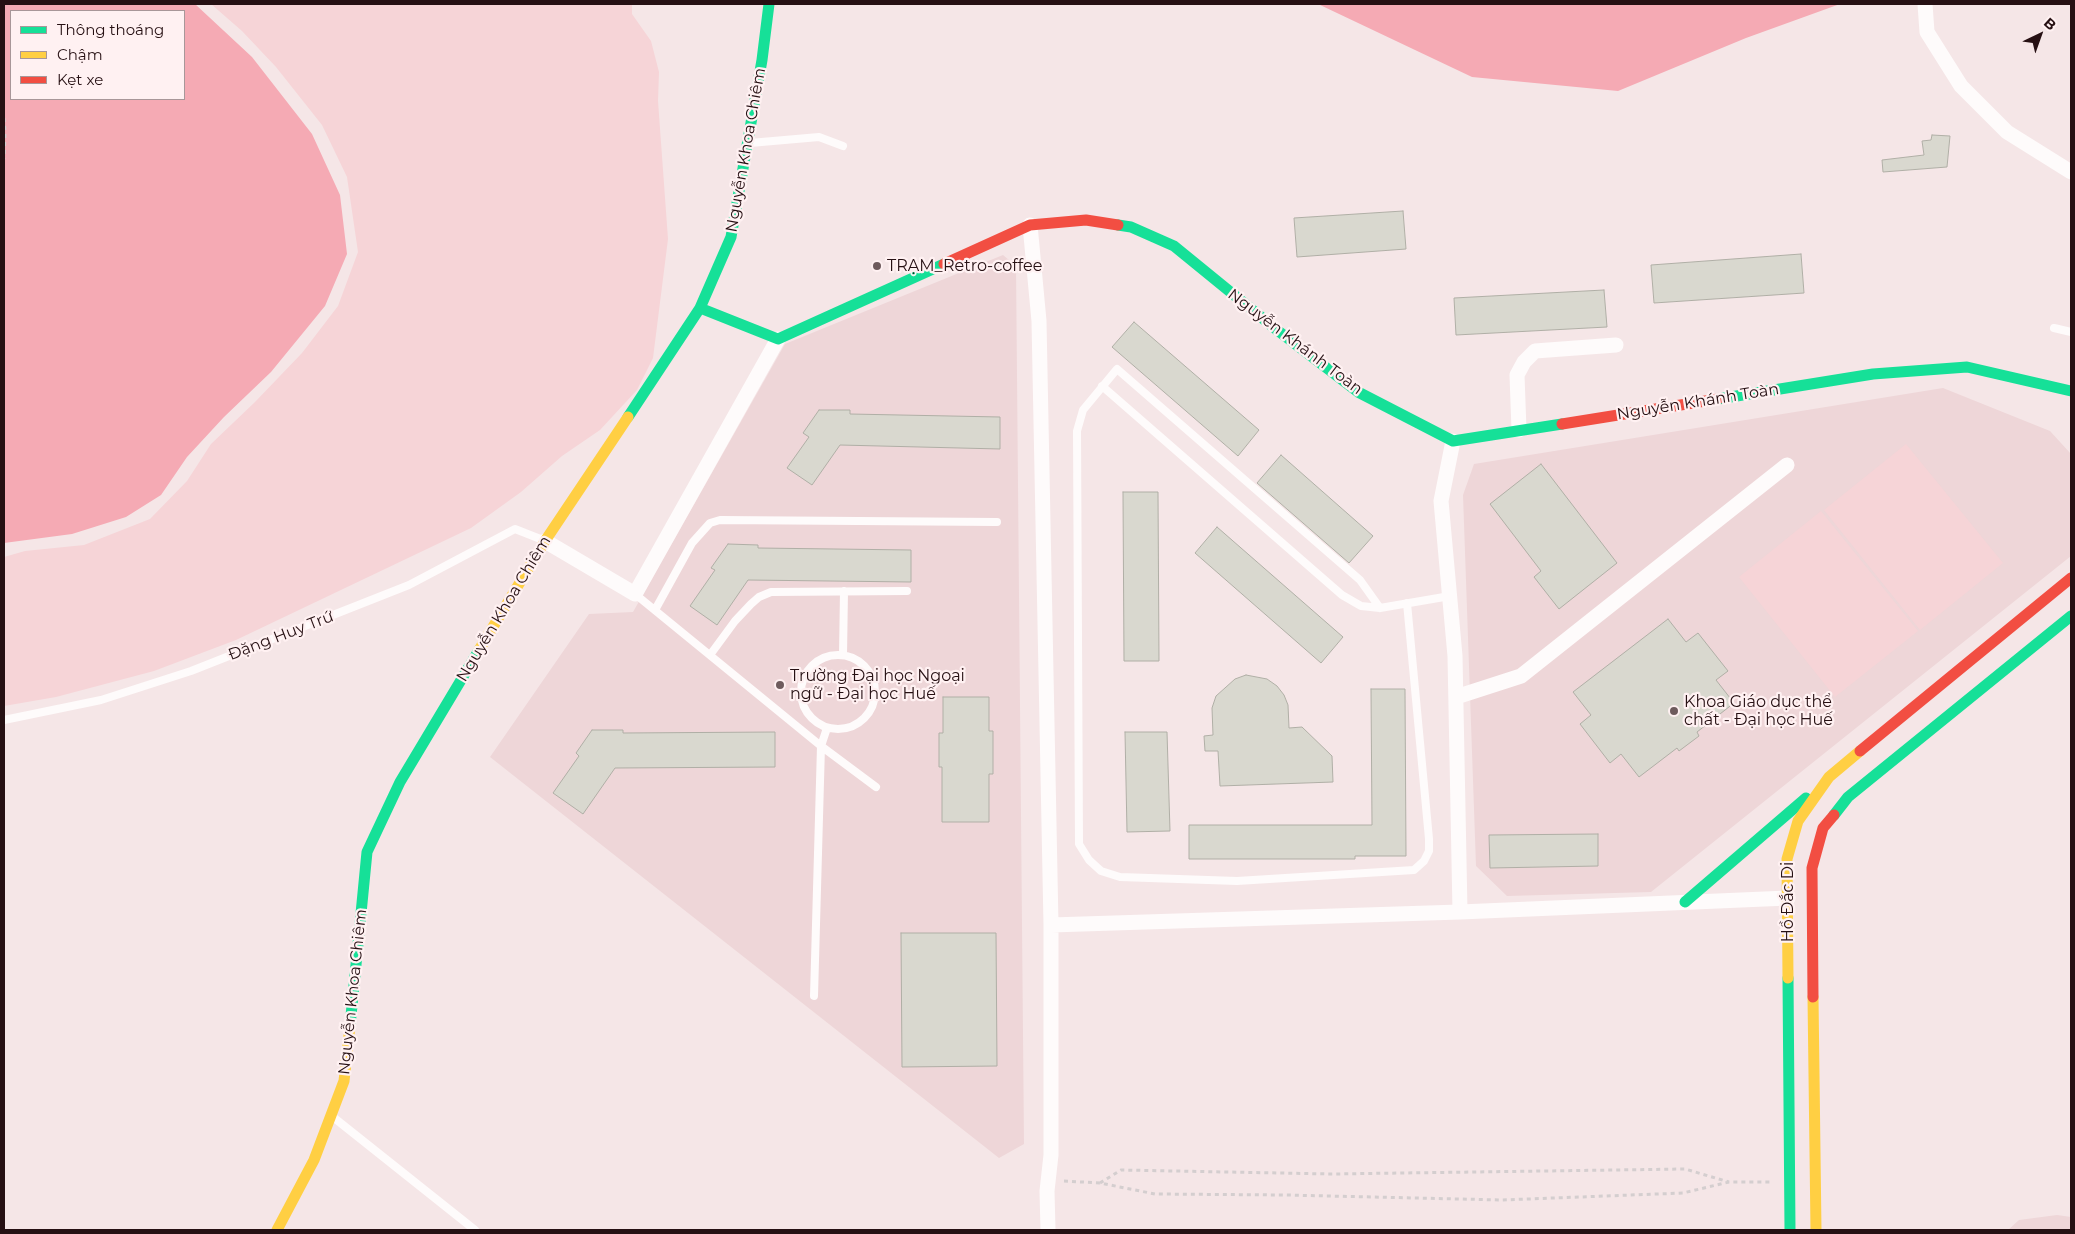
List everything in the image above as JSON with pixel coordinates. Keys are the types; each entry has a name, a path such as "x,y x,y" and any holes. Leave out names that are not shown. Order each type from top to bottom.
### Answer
{"street":[{"name":"Nguyễn Khoa Chiêm","path":"277,1230 314,1160 344,1081 367,852 400,782 545,541 700,308 731,237 762,60 769,4"},
{"path":"1925,4 1927,32 1961,86 2007,132 2071,172"},
{"name":"Nguyễn Khánh Toàn","path":"778,338 1030,226 1086,220 1131,227 1174,246 1263,319 1358,392 1452,441 1873,374 1948,368 1967,367 2071,392"},
{"path":"1030,226 1039,321 1051,924 1051,1155 1048,1181 1048,1230"},
{"path":"545,541 636,594 778,338 700,308"},
{"path":"1519,430 1517,375 1524,362 1535,351 1616,345"},
{"path":"1452,441 1441,501 1455,656 1460,912"},
{"path":"1456,697 1521,676 1787,465"},
{"name":"Hồ Đắc Di","path":"1816,1230 1800,963 1788,898 1787,858 1810,825 1829,777 2071,578"},
{"name":"Hồ Đắc Di","path":"1810,825 1848,797 2071,616"},
{"path":"1685,902 1829,777"},
{"name":"Hồ Đắc Di","path":"1790,1230 1789,1182 1800,963 1812,868 1810,825"},
{"path":"1051,924 1460,912 1788,898"}],"lane":[{"path":"748,144 819,137 842,146"},
{"path":"2054,328 2071,332"},
{"path":"1380,608 1360,580 1117,369 1083,410 1077,431 1080,844 1089,860 1100,871 1120,877 1237,881 1414,870 1424,861 1429,851 1429,839 1407,604"},
{"path":"1102,386 1342,595 1361,606 1380,608 1450,596"},
{"path":"655,610 692,543 710,523 720,520 739,518 997,522"},
{"name":"Đặng Huy Trứ","path":"4,720 101,700 191,671 409,585 515,528 545,541"},
{"path":"843,655 844,590"},
{"path":"710,655 735,621 760,597 771,592 907,591"},
{"path":"636,594 821,746 876,787"},
{"path":"834,654 843,655 860,661 871,675 875,689 874,703 867,716 855,726 842,730 827,728 814,721 804,710 800,696 802,681 809,668 820,659 834,654"},
{"path":"814,996 821,746 827,728"},
{"path":"331,1116 475,1230"}],"path":[{"path":"4,118 4,159"},
{"path":"1100,1183 1121,1170 1332,1174 1685,1169 1729,1182"},
{"path":"1048,1181 1100,1183 1155,1194 1286,1194 1502,1200 1683,1193 1729,1182 1789,1182"}],"shaded area":[{"path":"4,4 195,4 252,57 312,134 340,195 347,254 325,306 271,372 224,417 187,457 161,495 126,517 72,534 4,543"},
{"path":"211,4 632,4 632,14 651,41 659,72 658,101 668,239 653,358 637,390 600,430 562,456 521,492 471,528 236,640 154,671 56,697 4,706 4,557 25,551 84,545 150,519 187,481 211,444 302,353 338,306 358,252 347,177 322,125 276,67 242,31"},
{"path":"1318,4 1840,4 1746,38 1618,91 1472,77"},
{"name":"Trường Đại học Ngoại ngữ - Đại học Huế","path":"1003,255 1016,266 1024,1144 999,1158 490,757 589,614 633,612 785,344"},
{"name":"Khoa Giáo dục thể chất - Đại học Huế","path":"1943,388 2050,431 2071,454 2071,556 1651,892 1507,896 1476,866 1463,495 1474,464"},
{"path":"1906,444 2003,563 1920,630 1824,510"},
{"path":"1821,511 1918,631 1835,697 1739,577"},
{"path":"2057,1215 2071,1217 2071,1230 2008,1230 2019,1220"}],"building":[{"path":"1932,135 1950,136 1947,167 1883,172 1882,160 1924,155 1922,141 1931,140"},
{"path":"1403,211 1406,249 1297,257 1294,218"},
{"path":"1801,254 1804,293 1654,303 1651,265"},
{"path":"1604,290 1607,327 1456,335 1454,298"},
{"path":"1134,322 1259,430 1238,456 1112,347"},
{"path":"819,410 850,410 850,414 1000,417 1000,449 840,445 812,485 787,468 809,437 803,433"},
{"path":"1281,455 1373,536 1349,563 1257,483"},
{"path":"1541,464 1617,563 1559,609 1534,577 1541,571 1490,504"},
{"path":"1123,492 1158,492 1159,661 1124,661"},
{"path":"1217,527 1343,637 1321,663 1195,553"},
{"path":"728,544 758,545 758,548 911,550 911,582 748,580 717,625 690,606 715,570 711,568"},
{"path":"1668,619 1686,642 1698,633 1728,671 1716,680 1734,703 1697,732 1699,736 1679,751 1677,748 1639,777 1621,754 1610,763 1580,724 1591,715 1573,692"},
{"path":"1246,675 1267,679 1277,686 1284,695 1288,705 1289,728 1302,727 1332,756 1333,782 1220,786 1218,751 1205,751 1204,736 1213,735 1212,708 1216,696 1235,679"},
{"path":"1371,689 1405,689 1406,856 1355,856 1355,859 1189,859 1189,825 1372,825"},
{"path":"943,697 989,697 989,731 993,731 993,774 989,774 989,822 942,822 942,767 939,767 939,733 943,733"},
{"path":"592,730 623,730 623,733 775,732 775,767 615,768 583,814 553,793 579,756 576,753"},
{"path":"1125,732 1167,732 1170,831 1127,832"},
{"path":"1598,834 1598,866 1490,868 1489,835"},
{"path":"901,933 996,933 997,1066 902,1067"}],"traffic: fast":[{"path":"628,417 700,308 731,237 762,60 769,4"},
{"path":"1118,225 1131,227 1174,246 1277,330 1358,392 1453,441 1562,424"},
{"path":"700,308 778,339 944,264"},
{"path":"1718,399 1873,374 1967,367 2071,391"},
{"path":"1834,815 1848,797 2071,616"},
{"path":"350,1026 367,852 400,782 479,650"},
{"path":"1685,902 1806,798"},
{"path":"1788,978 1790,1230"}],"traffic: slow":[{"path":"479,650 545,541 628,417"},
{"path":"1788,978 1787,859 1798,821 1829,777 1860,751"},
{"path":"1813,997 1816,1230"},
{"path":"277,1230 314,1160 344,1081 350,1026"}],"traffic: jam":[{"path":"944,264 1030,225 1086,220 1118,225"},
{"path":"1562,424 1718,399"},
{"path":"1860,751 2071,578"},
{"path":"1813,997 1812,868 1823,828 1834,815"}],"place":[{"name":"TRẠM_Retro-coffee","path":"877,266"},
{"name":"Trường Đại học Ngoại ngữ - Đại học Huế","path":"780,685"},
{"name":"Khoa Giáo dục thể chất - Đại học Huế","path":"1674,711"}]}
